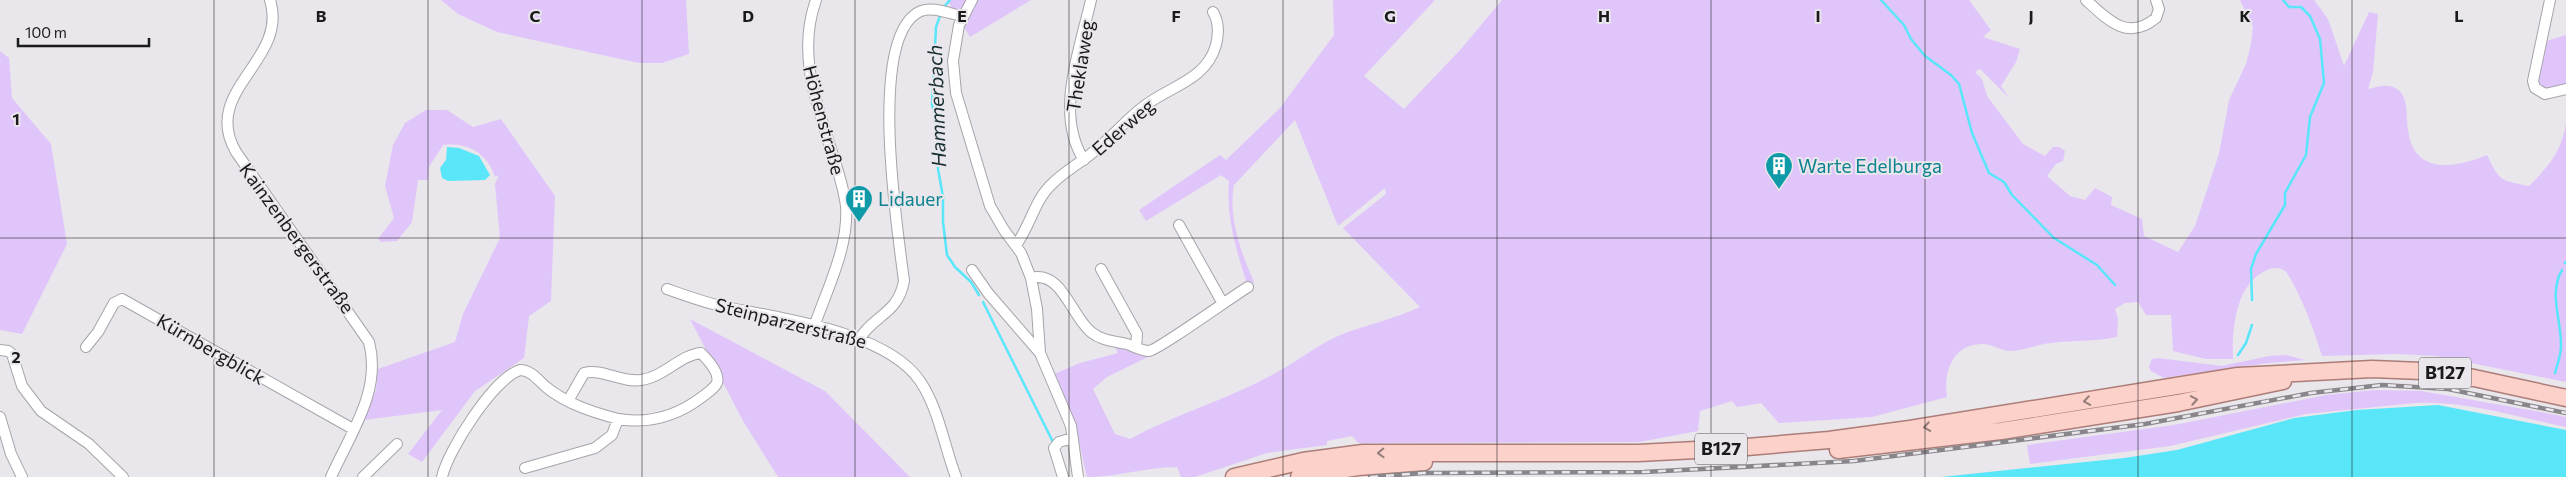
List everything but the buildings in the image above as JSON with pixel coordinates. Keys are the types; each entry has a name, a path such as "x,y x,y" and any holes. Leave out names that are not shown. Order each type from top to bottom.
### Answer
{"main road":[{"name":"B127","path":"1234,477 1303,461 1364,453 1628,453 1795,444 1900,431 2238,376 2372,369 2430,372 2474,378 2566,398"},
{"name":"B127","path":"1299,477 1358,467 1417,463 1660,462 1776,455 1903,444 2001,431 2170,404 2243,391 2322,372"}],"street":[{"name":"Kainzenbergerstraße","path":"270,0 273,16 272,32 264,50 232,100 226,116 227,132 241,160 369,342 374,367 370,394 331,477"},
{"name":"Höhenstraße","path":"814,327 842,242 846,206 840,178 810,81 807,62 808,29 816,0"},
{"path":"972,0 962,16 953,61 956,93 990,206 1004,230 1016,245 1031,278 1037,309 1040,353"},
{"name":"Theklaweg","path":"1084,160 1074,141 1070,116 1074,72 1091,0"},
{"path":"2086,0 2118,27 2128,28 2141,26 2156,18 2160,9 2156,0"},
{"path":"2550,0 2533,81 2536,88 2545,94 2566,89"},
{"path":"860,338 892,307 902,289 904,281 889,134 891,74 898,42 907,23 919,12 933,10 962,16"},
{"name":"Ederweg","path":"1016,245 1042,194 1058,178 1084,160 1142,108 1196,76 1203,69 1214,50 1218,38 1218,27 1213,12"},
{"path":"1180,225 1222,302"},
{"path":"1101,269 1136,334 1136,347"},
{"path":"972,270 988,293 1040,353 1068,416 1078,477"},
{"path":"1031,278 1045,277 1058,286 1094,335 1147,351 1158,347 1222,302 1248,287"},
{"name":"Steinparzerstraße","path":"666,289 720,306 755,311 860,338 905,363 921,382 933,409 956,477"},
{"name":"Kürnbergblick","path":"86,347 98,332 114,303 122,299 353,429"},
{"path":"0,350 8,351 12,354 22,386 41,411 89,444 123,477"},
{"path":"442,477 446,464 472,419 514,372 524,370 531,373 546,387 568,401 592,412 634,422 652,420 684,409 711,390 717,383 717,376 709,361 701,353 692,354 663,373 642,380 621,380 592,371 584,373 568,401"},
{"path":"0,417 11,454 22,477"},
{"path":"525,468 595,448 612,435 618,419"},
{"path":"1063,477 1056,445 1073,438"},
{"path":"363,477 397,444"}],"shaded area":[{"path":"441,0 686,0 689,54 662,63 639,63 497,32 458,14"},
{"path":"947,0 1031,0 970,37"},
{"path":"1333,0 1435,0 1364,76 1404,109 1461,49 1502,0 1969,0 1991,30 1983,37 2020,49 2016,62 2001,86 2009,98 1980,69 1975,72 1982,79 1987,96 2023,144 2045,156 2053,147 2059,147 2065,151 2063,161 2056,164 2047,176 2070,196 2085,200 2095,188 2112,197 2111,205 2142,219 2144,236 2178,252 2195,226 2219,154 2229,100 2246,64 2251,44 2253,27 2240,0 2314,0 2328,19 2344,66 2369,12 2378,14 2373,72 2368,89 2390,86 2401,93 2404,97 2412,145 2427,162 2438,165 2450,165 2475,160 2487,155 2498,175 2506,181 2529,186 2543,172 2553,158 2561,143 2566,124 2566,382 2436,356 2397,354 2322,356 2306,311 2290,278 2284,270 2273,268 2255,278 2241,298 2237,309 2233,335 2233,359 2206,359 2173,351 2171,315 2146,315 2138,302 2125,303 2115,309 2118,319 2117,337 2100,340 2060,342 2015,351 2007,351 1985,344 1971,346 1963,349 1956,355 1948,370 1947,397 1872,417 1779,423 1761,403 1737,407 1732,401 1700,411 1698,431 1639,442 1358,443 1352,436 1327,441 1327,445 1267,453 1195,477 1181,477 1177,467 1087,477 1073,416 1054,374 1080,363 1118,353 1114,344 1156,353 1107,377 1093,389 1115,434 1130,439 1255,384 1338,336 1420,307 1343,228 1386,194 1385,188 1338,226 1295,120 1234,185 1234,222 1240,247 1254,282 1252,284 1247,284 1230,220 1229,181 1221,175 1146,221 1139,210 1220,155 1226,160 1280,108 1334,35"},
{"path":"2566,35 2566,86 2549,91 2539,87 2536,74 2543,42"},
{"path":"0,51 9,58 12,98 51,144 67,244 22,334 0,330"},
{"path":"426,110 447,110 473,127 501,119 555,196 551,301 529,316 524,358 475,391 422,462 408,454 442,410 364,420 376,390 378,369 455,342 463,314 500,238 495,184 499,175 495,177 487,161 468,147 443,145 429,167 428,180 418,180 412,222 397,241 381,242 378,239 394,218 385,186 393,145 405,123"},
{"path":"690,319 825,391 910,477 778,477 743,421"},
{"path":"2286,355 2305,360 2268,363 2164,378 2151,371 2149,367 2152,359 2158,358 2222,366 2269,356"},
{"path":"2375,390 2421,391 2546,413 2566,417 2566,427 2472,407 2453,404 2415,403 2306,414 2170,446 2030,464 2027,445 2174,425 2326,395"}],"water":[{"path":"447,147 459,148 479,156 490,175 485,180 448,181 442,178 440,168 446,160"},
{"path":"2438,405 2566,430 2566,477 1941,477 2124,458 2177,450 2294,418 2357,410"}],"waterway":[{"name":"Hammerbach","path":"943,8 950,0"},
{"path":"1881,0 1904,25 1911,39 1925,56 1951,75 1959,84 1972,133 1989,173 2004,182 2012,195 2054,238 2097,265 2115,285"},
{"path":"2252,300 2251,269 2256,254 2285,205 2285,193 2306,155 2310,117 2324,83 2320,39 2310,16 2301,7 2289,7 2283,0"},
{"name":"Hammerbach","path":"941,13 936,27 932,104 939,134 938,169 943,197 943,222 947,255 955,267 971,282 979,295"},
{"path":"2555,373 2561,347 2556,288 2562,270"},
{"name":"Hammerbach","path":"983,302 1054,444"},
{"path":"2238,355 2246,343 2252,325"}],"railway":[{"path":"1370,477 1423,473 1644,472 1854,461 2145,424 2311,393 2382,385 2448,389 2566,413"}],"place":[{"name":"Warte Edelburga","path":"1779,190"},
{"name":"Lidauer","path":"859,223"}]}
